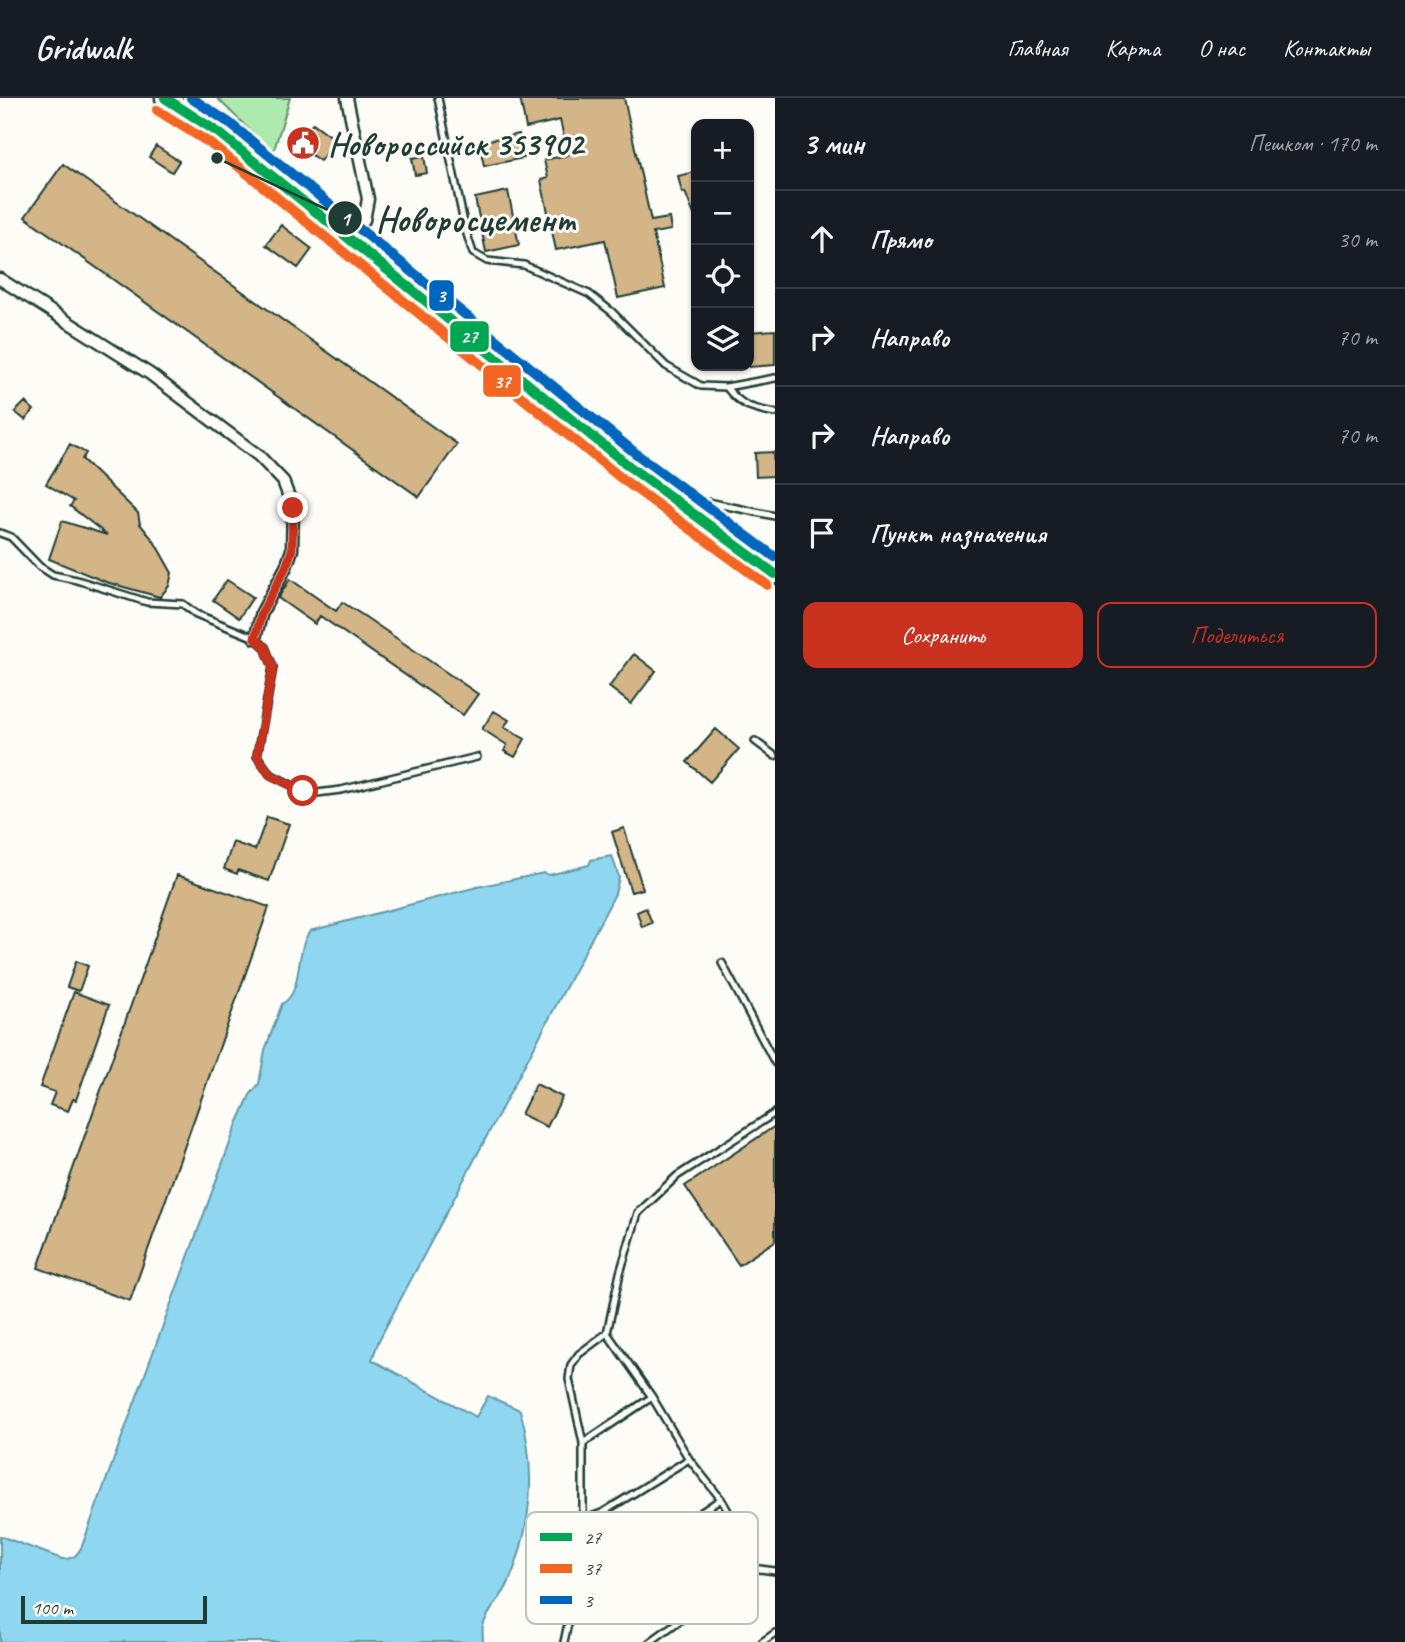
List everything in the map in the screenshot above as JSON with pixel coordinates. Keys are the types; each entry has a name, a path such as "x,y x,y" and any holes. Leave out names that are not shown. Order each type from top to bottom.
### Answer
{"highway":[{"path":"165,98 219,132 630,467 775,574"}],"street":[{"path":"347,98 368,199 363,220 348,238"},
{"path":"0,279 150,374 260,456 284,481 293,508 292,550 262,612 255,638"}],"lane":[{"path":"438,98 465,228 473,253 487,261 524,265 589,294 612,312 666,366 701,386 726,387 775,378"},
{"path":"726,387 738,402 750,408 775,413"},
{"path":"664,493 775,516"},
{"path":"0,533 11,537 39,566 53,575 147,603 183,604 196,614 255,638 265,647 273,667 257,756 270,775 309,794 341,790 477,757"},
{"path":"755,741 775,756"},
{"path":"722,964 775,1063"},
{"path":"583,1512 583,1443 569,1379 571,1364 579,1354 607,1333 620,1273 638,1213 677,1176 775,1113"},
{"path":"607,1333 652,1396 689,1459 722,1499 729,1512"},
{"path":"583,1443 652,1396"},
{"path":"603,1512 689,1459"},
{"path":"703,1512 722,1499"},
{"path":"564,1642 568,1624"},
{"path":"650,1642 675,1624"},
{"path":"762,1642 775,1633"}],"green space":[{"path":"217,98 290,98 273,153"}],"water":[{"path":"612,856 619,877 615,894 379,1340 372,1360 476,1417 488,1396 520,1410 529,1454 526,1524 508,1584 485,1620 483,1642 0,1642 0,1536 62,1559 74,1556 82,1546 237,1124 250,1095 259,1084 265,1050 282,1004 293,990 302,950 310,931 477,887 544,873 549,875 589,865 591,860"}],"building":[{"path":"520,98 624,98 651,221 669,218 671,230 653,233 665,288 618,298 605,240 556,250 541,180 548,178 544,160 568,155 560,120 526,128"},
{"path":"313,123 336,140 320,161 297,145"},
{"path":"519,134 524,158 484,166 479,142"},
{"path":"156,146 179,161 172,172 149,157"},
{"path":"424,156 427,173 415,175 412,158"},
{"path":"63,164 457,444 419,497 25,217"},
{"path":"691,173 691,207 685,192 682,193 678,176"},
{"path":"508,191 519,245 486,252 475,198"},
{"path":"281,225 312,249 298,268 266,245"},
{"path":"775,330 775,365 754,367 754,332"},
{"path":"25,402 34,410 25,420 15,412"},
{"path":"70,444 86,453 82,459 138,513 140,524 154,541 172,573 169,586 160,597 106,582 49,559 62,521 107,535 70,506 74,501 46,484"},
{"path":"773,452 774,476 756,477 755,453"},
{"path":"290,579 336,611 342,602 478,694 463,715 320,616 315,624 278,598"},
{"path":"227,580 253,597 239,618 213,600"},
{"path":"634,654 656,671 631,704 609,687"},
{"path":"494,711 509,720 504,727 525,739 515,757 504,751 507,745 482,729"},
{"path":"716,729 739,749 710,782 687,762"},
{"path":"267,817 289,824 269,881 238,870 237,874 224,869 233,842 255,850"},
{"path":"624,828 643,889 631,892 612,832"},
{"path":"177,875 269,907 130,1301 38,1268"},
{"path":"646,908 652,923 642,927 637,912"},
{"path":"76,961 88,966 79,991 67,987"},
{"path":"74,992 109,1005 76,1100 73,1099 68,1111 50,1105 55,1092 40,1087"},
{"path":"536,1084 562,1097 547,1127 521,1114"},
{"path":"775,1126 775,1241 739,1265 685,1186"}],"transit line":[{"name":"27","path":"165,98 219,133 630,467 775,574"},
{"name":"3","path":"191,98 228,122 639,456 775,557"},
{"name":"37","path":"157,110 211,144 621,478 767,585"}],"place":[{"name":"Новороссийск 353902","path":"303,143"},
{"name":"Новоросцемент","path":"217,158"}],"route":[{"path":"293,508 292,550 262,612 255,638 265,647 273,667 257,756 270,775 303,791"}]}
